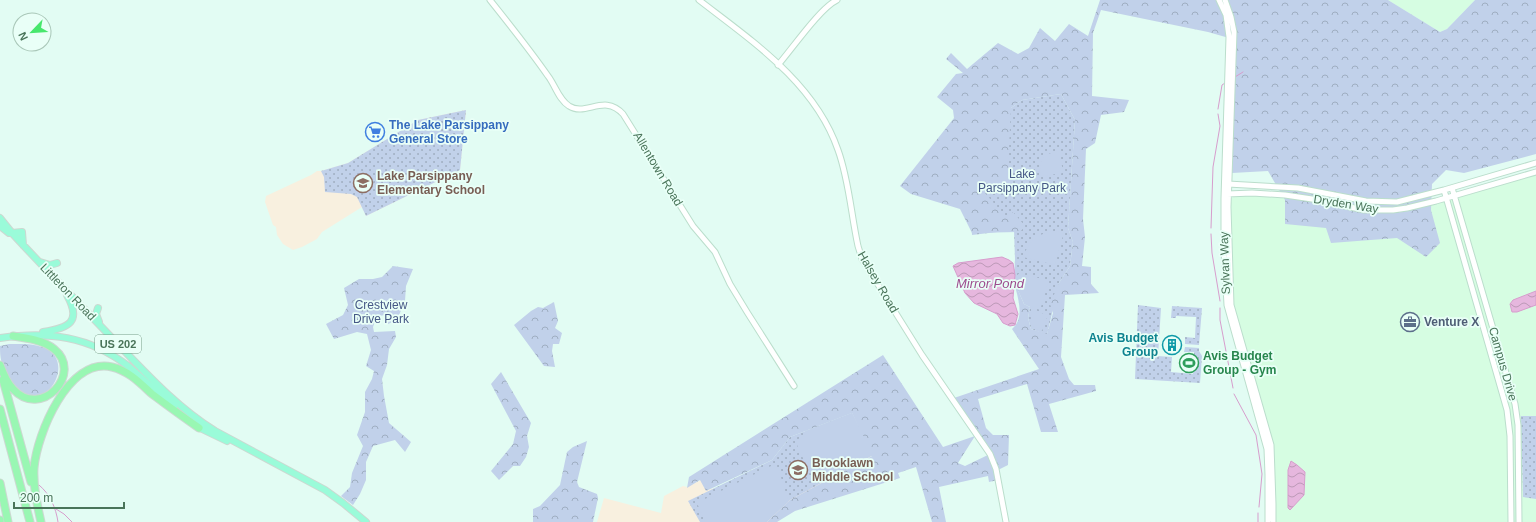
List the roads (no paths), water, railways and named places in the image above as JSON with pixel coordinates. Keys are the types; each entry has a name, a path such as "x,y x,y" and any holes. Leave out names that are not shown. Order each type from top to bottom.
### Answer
{"highway":[{"path":"0,366 5,378 12,388 20,395 29,399 46,397 54,392 62,382 64,372 63,364 54,349 38,341 14,336"},
{"path":"0,366 41,522"},
{"path":"36,500 34,468 38,446 46,424 58,401 71,383 89,370 106,366 123,371 199,428"},
{"path":"0,409 30,522"},
{"path":"0,483 8,522"}],"main road":[{"path":"0,218 12,233"},
{"path":"0,226 9,233 12,233"},
{"name":"Littleton Road","path":"12,233 22,232 23,244 39,262 168,396 198,420 248,449 325,490 366,522"},
{"path":"39,262 50,265 57,263 53,269 55,278"},
{"path":"24,335 60,330 69,324 73,318 74,310 63,288"},
{"path":"82,306 88,309 98,308 96,314 100,326"},
{"name":"Littleton Road","path":"0,338 44,334 79,341 106,352 127,366 199,428 219,438 248,449"}],"street":[{"name":"Allentown Road","path":"490,0 548,76 566,104 576,109 610,105 617,108 623,114 693,226 715,252 730,284 794,386"},
{"name":"Halsey Road","path":"699,0 758,45 812,102 831,132 844,170 855,233 862,259 915,345 990,454 996,469 1006,522"},
{"name":"Sylvan Way","path":"1218,0 1226,15 1231,43"},
{"name":"Sylvan Way","path":"1225,0 1232,22 1226,231 1226,305 1267,449 1268,522"},
{"path":"778,65 818,17 835,1"},
{"name":"Dryden Way","path":"1227,184 1268,185 1298,188 1357,200 1377,202 1407,200 1536,163"},
{"name":"Dryden Way","path":"1227,194 1252,193 1286,195 1353,208 1379,211 1407,208 1536,172"},
{"name":"Campus Drive","path":"1452,188 1516,408 1518,425 1519,522"},
{"name":"Campus Drive","path":"1444,190 1508,410 1510,436 1511,522"},
{"name":"Sylvan Way","path":"1226,231 1231,305 1271,445 1273,522"}],"water":[{"name":"Mirror Pond","path":"1002,257 1013,263 1015,275 1013,298 1018,314 1015,325 1010,326 1003,323 997,314 974,303 965,293 953,266 958,263"},
{"path":"1536,291 1536,305 1517,312 1512,312 1510,304 1513,300"},
{"path":"1291,461 1305,472 1304,495 1290,510 1288,508 1288,470"}],"waterway":[{"path":"1235,77 1243,72"},
{"path":"1218,109 1222,85 1225,83"},
{"path":"1211,228 1213,167 1220,126 1218,114"},
{"path":"1211,234 1212,253 1220,301"},
{"path":"1220,308 1220,320 1233,388"},
{"path":"1234,394 1256,435 1262,474 1259,507"},
{"path":"39,485 52,502 58,522"},
{"path":"56,509 72,522"},
{"path":"1258,513 1258,522"}],"place":[{"name":"The Lake Parsippany General Store","path":"375,132"},
{"name":"Lake Parsippany Elementary School","path":"363,183"},
{"name":"Venture X","path":"1410,322"},
{"name":"Avis Budget Group","path":"1172,345"},
{"name":"Avis Budget Group - Gym","path":"1189,363"},
{"name":"Brooklawn Middle School","path":"798,470"}],"park label":[{"name":"Lake Parsippany Park","path":"1022,181"},
{"name":"Crestview Drive Park","path":"381,312"}]}
